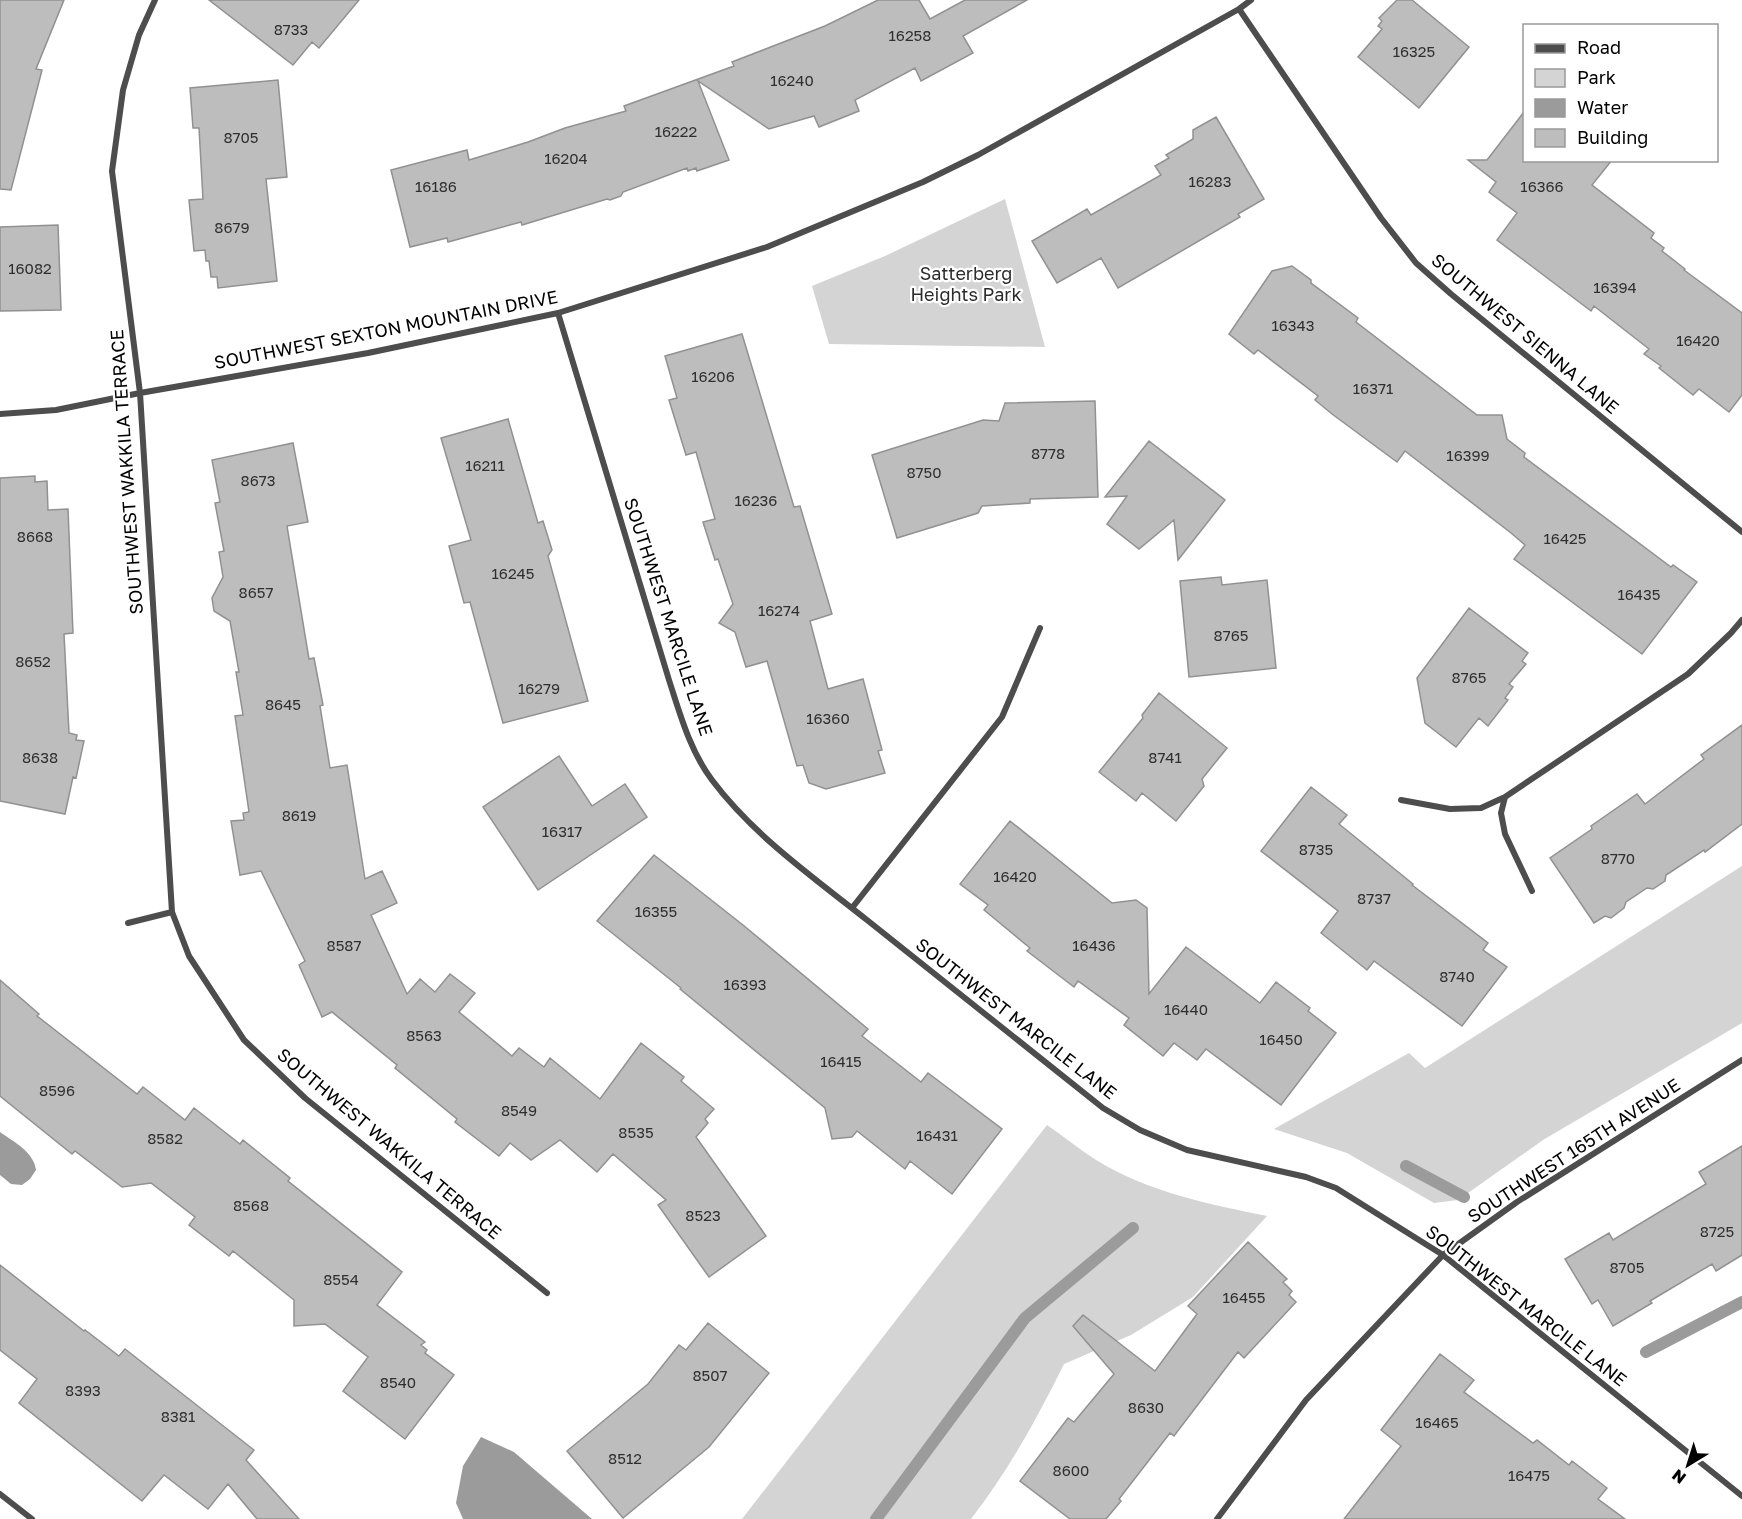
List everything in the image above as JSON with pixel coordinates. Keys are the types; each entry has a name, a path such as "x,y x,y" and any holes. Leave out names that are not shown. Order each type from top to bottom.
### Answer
{"street":[{"name":"SOUTHWEST WAKKILA TERRACE","path":"155,0 139,34 123,90 112,171 140,393 172,912 189,956 244,1040 305,1098 547,1293"},
{"name":"SOUTHWEST SEXTON MOUNTAIN DRIVE","path":"0,414 56,410 368,353 558,313 767,247 923,182 978,155 1239,9 1251,0"},
{"name":"SOUTHWEST SIENNA LANE","path":"1239,9 1381,218 1416,263 1460,302 1742,532"},
{"name":"SOUTHWEST MARCILE LANE","path":"558,313 669,680 690,740 710,778 738,812 852,908 1103,1108 1140,1130 1187,1150 1306,1177 1336,1188 1443,1255 1742,1496"},
{"path":"1401,800 1450,809 1481,808 1505,797 1688,674 1742,620"},
{"path":"852,908 1002,717 1040,628"},
{"path":"1505,797 1501,813 1505,834 1532,891"},
{"path":"128,923 172,912"},
{"name":"SOUTHWEST 165TH AVENUE","path":"1217,1519 1306,1400 1443,1255 1517,1202 1742,1060"},
{"path":"0,1494 32,1519"}],"green space":[{"name":"Satterberg Heights Park","path":"1005,199 1045,347 829,344 812,286 885,256"},
{"path":"1742,866 1742,1023 1543,1140 1458,1200 1434,1203 1347,1153 1274,1129 1409,1053 1425,1068"},
{"path":"1047,1125 1096,1160 1136,1181 1179,1196 1267,1216 1193,1297 1131,1335 1064,1364 1021,1444 971,1519 742,1519"}],"water":[{"path":"0,1132 32,1158 36,1170 22,1185 11,1184 0,1175"},
{"path":"481,1437 514,1452 592,1519 463,1519 456,1503 463,1466"}],"building":[{"path":"0,0 64,0 36,69 42,70 11,190 0,189"},
{"path":"209,0 359,0 319,48 312,42 293,65"},
{"path":"878,0 919,0 930,19 965,0 1027,0 963,36 973,53 921,81 915,68 855,100 859,111 819,127 814,116 769,129 698,81 729,160 697,171 696,168 688,171 687,168 623,192 621,196 610,200 522,225 521,222 448,242 447,238 410,247 391,170 467,150 469,160 565,128 626,111 624,106 734,66 732,62 825,26"},
{"path":"1397,0 1412,0 1469,47 1419,108 1358,57 1382,29 1378,26 1382,21 1379,18"},
{"path":"278,80 287,177 266,179 277,281 218,288 217,277 211,277 205,250 194,251 189,200 203,199 199,128 193,128 190,88"},
{"path":"1523,113 1523,162 1610,162 1592,185 1654,233 1651,238 1664,248 1662,251 1684,270 1742,313 1742,395 1729,412 1699,389 1693,395 1644,354 1649,349 1594,306 1591,311 1497,240 1517,213 1489,192 1496,182 1468,160 1487,160"},
{"path":"1216,117 1264,199 1238,214 1240,217 1118,288 1101,258 1057,283 1032,241 1087,209 1091,215 1161,175 1155,166 1169,158 1166,155 1193,139 1193,130"},
{"path":"58,225 61,310 0,311 0,227"},
{"path":"1292,266 1358,318 1356,322 1477,415 1502,415 1507,439 1525,453 1524,457 1671,567 1673,565 1697,582 1642,654 1514,559 1525,545 1511,533 1405,451 1397,462 1332,414 1315,400 1318,396 1258,350 1254,354 1229,334 1272,271"},
{"path":"742,334 794,507 800,506 832,614 810,621 828,689 863,679 882,750 878,751 885,773 826,789 809,783 803,765 797,766 767,661 746,667 735,632 719,623 733,604 703,522 715,519 696,452 686,455 669,400 677,398 665,356"},
{"path":"1095,401 1098,497 1030,499 1030,503 982,506 978,513 897,538 872,455 983,420 999,421 1005,403"},
{"path":"508,419 538,523 543,521 552,550 548,556 588,701 503,723 470,602 464,603 449,546 471,540 441,438"},
{"path":"1149,441 1225,500 1178,560 1174,520 1139,549 1107,524 1127,496 1105,497"},
{"path":"293,443 308,522 287,526 309,659 314,658 323,705 320,706 330,768 347,765 365,879 382,871 397,903 371,915 407,994 420,979 435,992 450,974 475,993 459,1012 512,1056 519,1048 544,1067 550,1058 600,1099 641,1043 684,1077 681,1081 714,1109 705,1119 708,1123 696,1137 766,1236 709,1277 658,1205 666,1200 613,1154 597,1172 560,1140 531,1160 510,1143 499,1156 455,1122 457,1119 395,1068 397,1065 332,1012 322,1017 299,965 305,961 261,871 240,875 231,821 244,820 243,813 249,812 235,716 243,715 236,672 239,672 230,621 214,611 212,598 223,577 219,552 224,551 215,503 220,502 212,460"},
{"path":"35,476 35,482 47,481 48,510 68,509 73,633 64,634 69,733 77,735 76,740 84,741 65,814 0,801 0,478"},
{"path":"1221,577 1222,585 1267,580 1276,668 1189,677 1180,581"},
{"path":"1469,608 1528,653 1522,661 1526,664 1509,684 1513,687 1505,698 1508,700 1488,726 1479,718 1456,747 1425,723 1417,678"},
{"path":"1159,693 1227,748 1202,779 1204,786 1176,821 1142,793 1136,801 1099,772 1143,718 1142,715"},
{"path":"1742,725 1742,824 1705,852 1704,850 1666,875 1665,881 1653,889 1647,888 1626,902 1624,908 1611,918 1605,916 1594,923 1550,858 1637,794 1645,804 1704,759 1701,755"},
{"path":"559,756 592,806 625,784 647,817 538,890 483,807"},
{"path":"1311,787 1347,815 1339,824 1412,885 1488,943 1483,950 1507,967 1462,1026 1374,961 1367,970 1321,933 1338,911 1261,851"},
{"path":"1010,821 1112,903 1136,900 1147,908 1149,994 1186,947 1260,1003 1276,982 1310,1008 1308,1011 1336,1033 1281,1105 1206,1049 1197,1060 1174,1043 1163,1056 1124,1025 1129,1018 1078,981 1074,987 1027,951 1030,948 984,910 988,905 960,884"},
{"path":"654,855 743,925 868,1029 862,1036 921,1082 928,1073 1002,1129 952,1194 910,1161 905,1169 857,1131 852,1137 832,1139 825,1108 597,921"},
{"path":"0,980 39,1014 37,1016 137,1094 143,1087 185,1120 194,1108 240,1144 243,1140 290,1178 288,1181 402,1272 377,1305 425,1342 421,1345 427,1350 425,1353 454,1375 405,1439 343,1391 368,1357 325,1324 294,1326 294,1300 233,1251 229,1256 189,1225 195,1217 151,1183 122,1187 75,1151 72,1154 0,1096"},
{"path":"1742,1146 1742,1255 1716,1271 1712,1264 1613,1326 1598,1300 1592,1304 1565,1259 1609,1233 1613,1240 1706,1184 1699,1172"},
{"path":"1248,1242 1287,1279 1283,1282 1292,1291 1289,1295 1296,1302 1244,1358 1238,1352 1174,1436 1170,1433 1106,1519 1070,1519 1020,1481 1068,1418 1074,1422 1114,1374 1073,1326 1083,1315 1155,1371 1197,1314 1188,1306"},
{"path":"0,1265 119,1356 125,1349 254,1450 246,1460 299,1519 257,1519 228,1484 208,1509 164,1475 142,1501 19,1403 37,1379 0,1350"},
{"path":"708,1323 769,1373 709,1447 623,1518 567,1451 648,1384 679,1345 686,1350"},
{"path":"1440,1354 1474,1380 1464,1392 1533,1443 1537,1440 1569,1465 1572,1461 1607,1488 1598,1499 1625,1519 1344,1519 1401,1446 1381,1430"}],"waterway":[{"path":"1406,1166 1464,1197"},
{"path":"876,1519 1025,1318 1133,1228"},
{"path":"1646,1352 1742,1302"}]}
